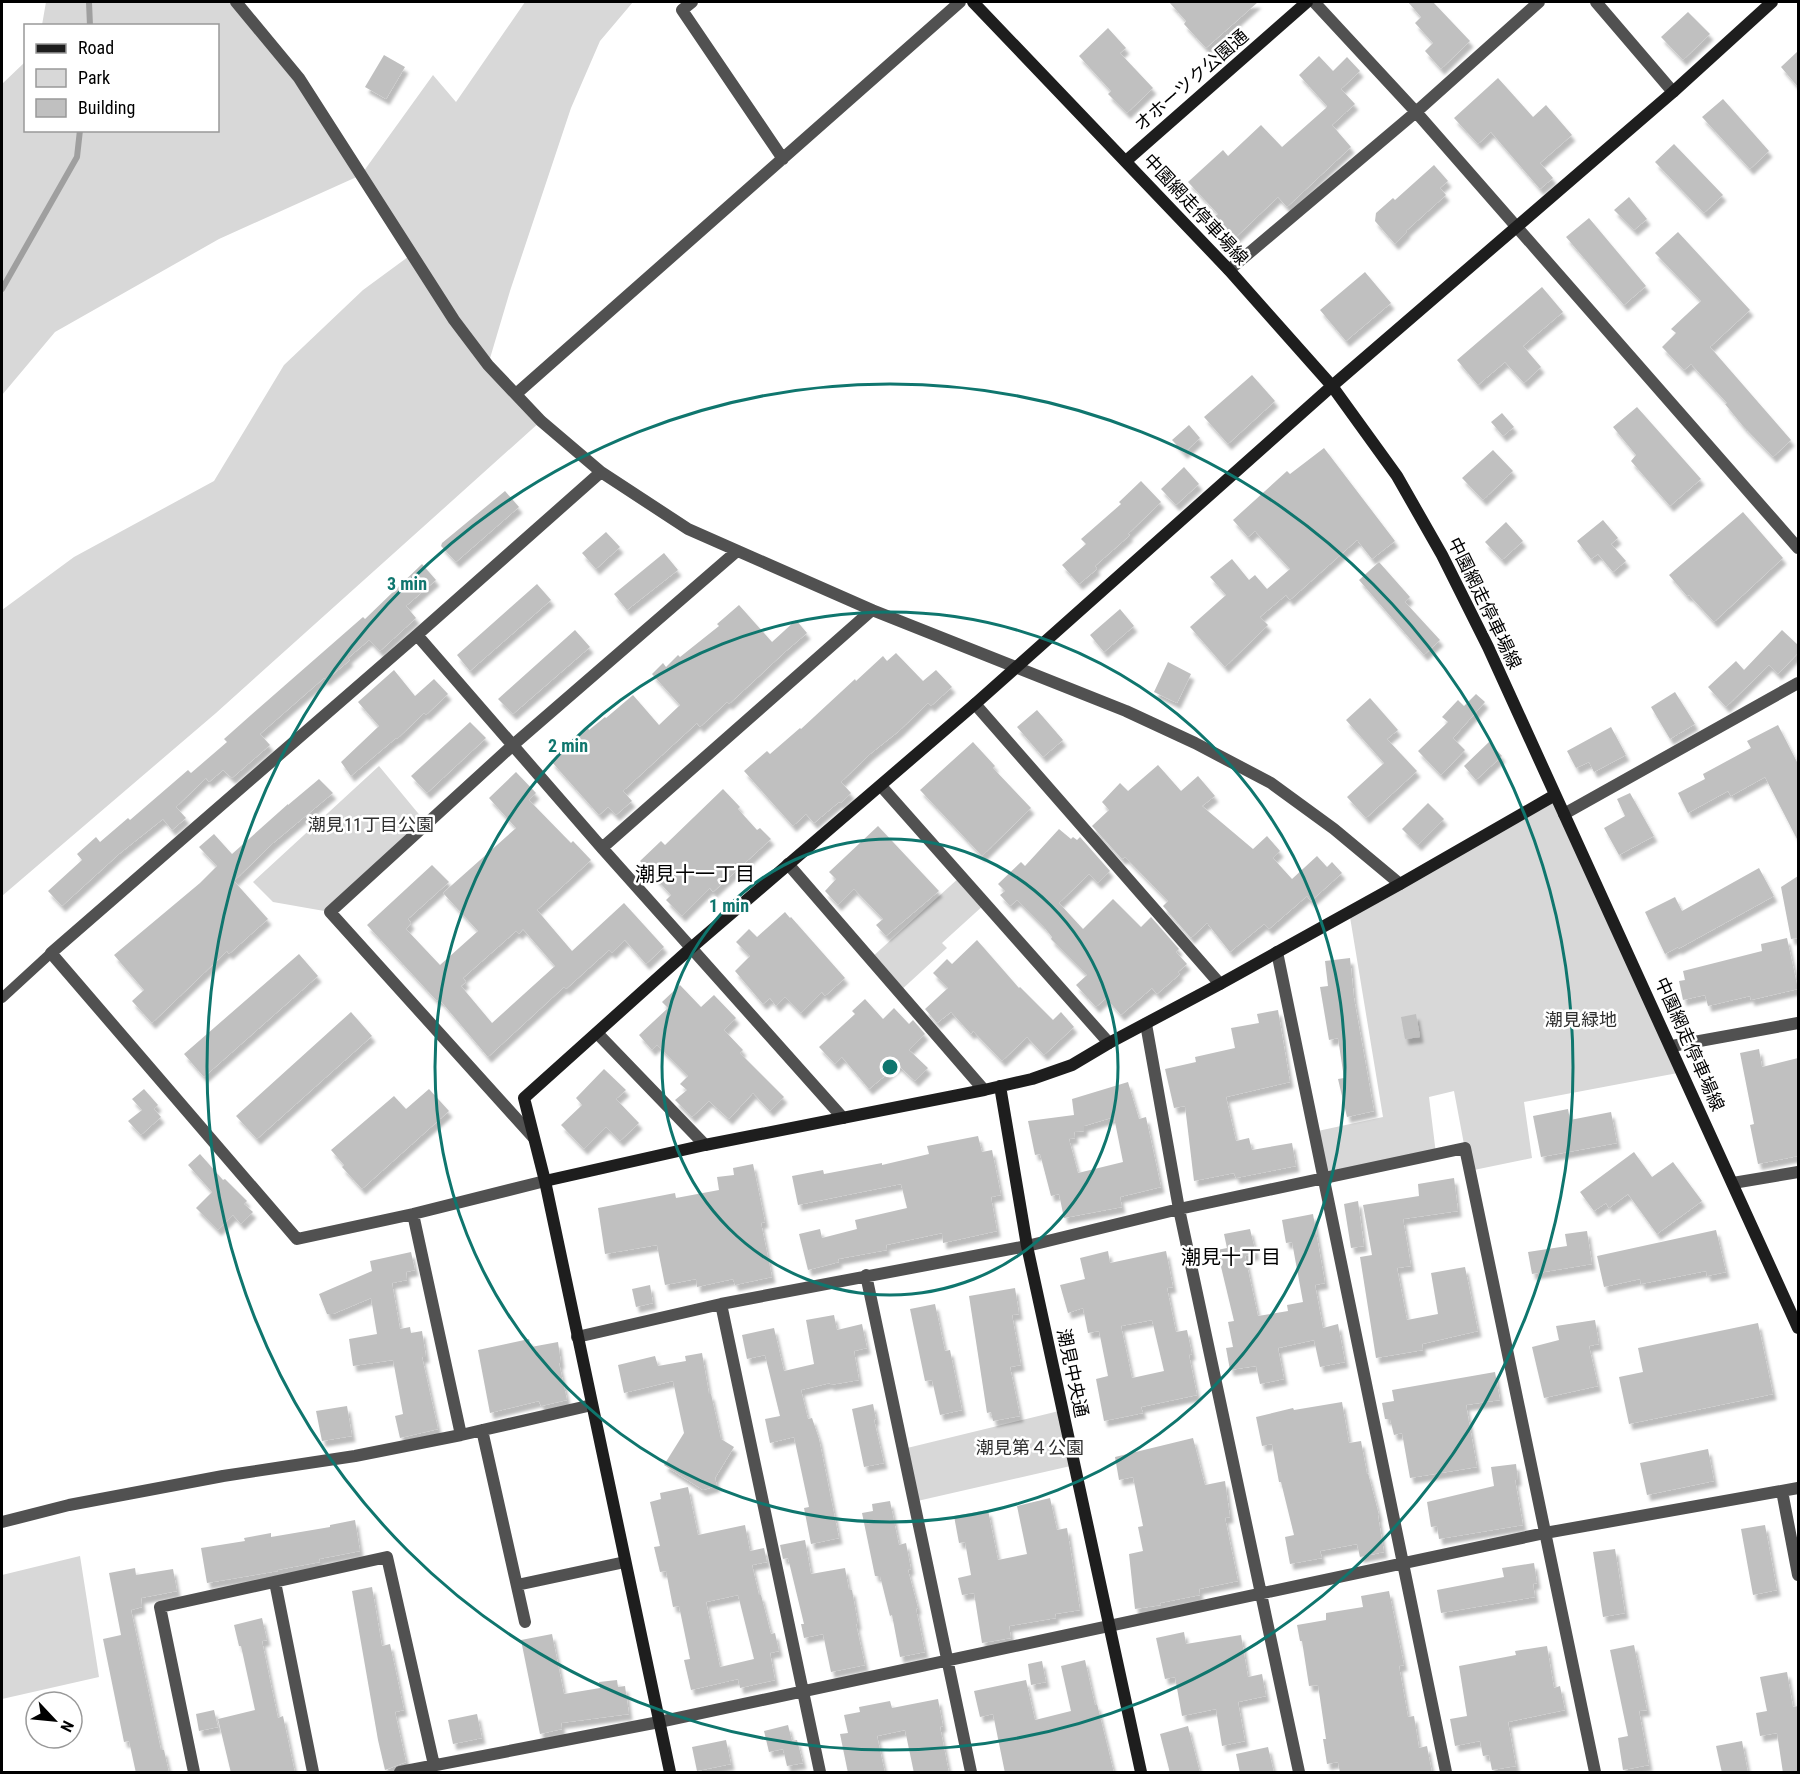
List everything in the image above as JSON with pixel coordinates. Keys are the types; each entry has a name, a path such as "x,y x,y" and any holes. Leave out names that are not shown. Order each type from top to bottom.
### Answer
{"street":[{"path":"236,2 299,78 454,320 488,366 541,421 601,472 688,529 872,610 1132,714 1195,743 1271,783 1334,829 1400,884"},
{"path":"692,2 682,10 783,159"},
{"path":"516,394 960,2"},
{"name":"中園網走停車場線","path":"972,2 1229,270 1332,386 1397,476 1442,555 1488,647 1797,1323"},
{"name":"オホーツク公園通","path":"1126,161 1307,2"},
{"path":"1314,2 1518,227 1798,548"},
{"path":"1229,270 1416,112 1539,2"},
{"path":"1596,2 1673,92"},
{"path":"669,1773 545,1181 524,1098 691,948 975,704 1332,386 1673,92 1772,2"},
{"path":"601,472 51,953 297,1239 705,1145 984,1090 1072,1065 1400,884 1555,795"},
{"path":"533,1137 330,912 513,745 737,551"},
{"path":"602,848 872,610"},
{"path":"417,635 602,848 843,1119"},
{"path":"1564,814 1798,683"},
{"path":"975,704 1220,984"},
{"path":"881,786 1109,1043"},
{"path":"788,864 984,1090"},
{"path":"1277,952 1446,1773"},
{"path":"1672,1047 1798,1023"},
{"path":"1146,1024 1179,1209 1299,1773"},
{"path":"597,1033 705,1145"},
{"name":"潮見中央通","path":"1000,1086 1028,1246 1140,1773"},
{"path":"577,1337 721,1304 1028,1246 1179,1209 1465,1148 1595,1773"},
{"path":"1732,1183 1798,1172"},
{"path":"413,1214 461,1435"},
{"path":"866,1275 970,1773"},
{"path":"721,1304 820,1773"},
{"path":"2,1522 69,1505 212,1478 355,1456 461,1435 592,1405"},
{"path":"482,1430 525,1622"},
{"path":"400,1773 659,1722 1545,1533 1798,1488"},
{"path":"1782,1491 1798,1575"},
{"path":"194,1773 160,1606 387,1557 434,1765"},
{"path":"517,1585 625,1562"},
{"path":"275,1582 313,1773"}],"lane":[{"path":"2,998 51,953"}],"green space":[{"path":"46,2 236,2 361,175 219,239 55,332 2,395 2,84 24,63 24,132 219,132 219,24 42,24"},
{"path":"525,2 633,2 600,41 571,108 510,291 488,365 541,421 216,713 2,896 2,610 74,557 214,481 284,365 363,290 412,254 361,175 433,75 456,102"},
{"name":"潮見11丁目公園","path":"379,766 427,824 330,912 273,902 253,882"},
{"name":"潮見緑地","path":"1555,795 1683,1072 1524,1102 1532,1158 1469,1171 1454,1091 1429,1097 1436,1154 1322,1177 1313,1132 1383,1117 1349,911"},
{"path":"961,876 985,904 942,943 947,948 899,992 870,959"},
{"name":"潮見第４公園","path":"1063,1410 1075,1465 913,1502 903,1449"},
{"path":"80,1556 99,1677 42,1690 24,1690 24,1694 2,1699 2,1575"}],"building":[{"path":"1169,2 1258,2 1206,48 1184,24 1186,21"},
{"path":"1408,2 1433,2 1470,41 1441,69 1425,51 1433,43 1415,23 1421,17"},
{"path":"1688,12 1710,34 1683,60 1661,37"},
{"path":"1108,28 1126,48 1120,53 1153,88 1127,113 1108,94 1111,91 1079,56"},
{"path":"1798,51 1798,87 1781,67"},
{"path":"384,55 405,67 386,99 365,87"},
{"path":"1319,56 1333,71 1347,57 1360,71 1341,89 1355,104 1332,125 1351,147 1287,207 1278,197 1235,238 1215,216 1218,214 1188,182 1223,150 1228,156 1261,125 1282,147 1326,108 1327,106 1299,75"},
{"path":"1498,78 1533,117 1546,105 1572,135 1540,163 1553,178 1540,189 1491,132 1478,144 1454,118"},
{"path":"1723,99 1769,151 1750,169 1702,117"},
{"path":"1674,144 1723,195 1704,213 1655,162"},
{"path":"1434,165 1448,181 1440,188 1446,195 1395,244 1375,221 1376,213 1393,198 1395,200"},
{"path":"1629,197 1647,219 1634,230 1614,210"},
{"path":"1589,218 1646,286 1624,305 1566,237"},
{"path":"1678,232 1750,310 1710,347 1791,440 1773,457 1743,426 1725,404 1727,403 1691,364 1684,370 1662,347 1676,333 1671,329 1701,301 1655,253"},
{"path":"1365,272 1391,303 1346,341 1320,310"},
{"path":"1542,287 1563,312 1523,346 1541,367 1524,383 1505,362 1478,385 1457,360"},
{"path":"1252,375 1275,401 1228,444 1204,417"},
{"path":"1637,407 1701,479 1670,506 1631,461 1636,455 1613,427"},
{"path":"1502,413 1514,427 1503,436 1491,422"},
{"path":"1189,425 1200,438 1184,453 1172,440"},
{"path":"1324,448 1395,541 1372,559 1357,540 1290,600 1286,595 1260,617 1268,625 1225,667 1190,627 1226,595 1210,577 1232,559 1249,580 1255,575 1267,589 1290,569 1255,531 1248,537 1233,520 1287,471 1290,474"},
{"path":"1493,450 1513,471 1483,500 1462,478"},
{"path":"1184,467 1199,484 1176,505 1161,489"},
{"path":"1141,481 1161,502 1128,534 1130,535 1095,566 1097,569 1079,584 1062,565 1086,544 1081,539 1121,504 1119,502"},
{"path":"505,491 519,507 456,562 441,546 442,543"},
{"path":"1743,512 1783,558 1714,622 1669,575"},
{"path":"1603,520 1618,538 1611,544 1626,561 1613,572 1598,554 1591,559 1577,541"},
{"path":"1506,522 1523,541 1502,560 1485,542"},
{"path":"606,532 620,547 596,569 582,553"},
{"path":"664,553 678,570 627,610 614,594"},
{"path":"1379,562 1410,597 1405,602 1440,640 1424,655 1359,580"},
{"path":"422,564 436,580 406,606 416,618 380,651 369,640 348,658 350,660 326,680 324,678 260,734 270,745 232,778 223,770 209,782 206,778 176,807 186,818 172,830 163,819 119,854 62,906 48,891 82,860 77,854 96,837 100,842 128,818 130,820 188,770 191,773 227,742 224,739 363,617 365,619"},
{"path":"537,584 551,600 470,671 457,655"},
{"path":"739,605 772,642 796,620 807,633 729,704 727,702 700,727 697,723 623,791 632,801 616,815 608,807 599,815 551,761 588,728 589,730 606,718 633,695 659,725 680,705 652,674 663,663 666,667 678,655 680,657 719,626 717,624"},
{"path":"1120,609 1134,626 1104,652 1090,635"},
{"path":"575,630 590,647 513,714 498,699"},
{"path":"1782,630 1798,645 1798,653 1778,674 1769,665 1726,707 1708,687 1736,661 1744,670"},
{"path":"896,653 923,681 936,670 952,687 931,706 928,703 841,782 851,793 841,803 839,802 814,823 806,814 793,826 744,771 767,751 770,754 801,729 883,656 887,661"},
{"path":"1168,662 1191,674 1177,703 1154,692"},
{"path":"394,670 415,696 434,679 448,694 426,715 424,713 397,739 351,776 341,762 379,726 358,702"},
{"path":"1675,692 1695,724 1670,739 1651,707"},
{"path":"1476,694 1485,702 1453,738 1465,750 1441,775 1418,751 1448,722 1442,717 1458,700 1464,706"},
{"path":"1370,698 1398,730 1387,739 1417,771 1366,818 1347,797 1384,763 1346,720"},
{"path":"1037,710 1063,740 1043,757 1017,727"},
{"path":"470,722 486,738 427,793 411,776"},
{"path":"1778,725 1798,764 1798,841 1765,777 1731,796 1728,791 1688,813 1678,793 1705,779 1703,774 1751,748 1747,741"},
{"path":"1611,727 1626,755 1594,772 1589,762 1576,768 1567,751"},
{"path":"973,742 995,766 993,768 1031,808 982,856 920,790"},
{"path":"1489,742 1502,756 1476,780 1464,766"},
{"path":"1158,765 1181,791 1198,776 1215,796 1202,806 1253,849 1267,836 1280,851 1273,858 1292,879 1317,856 1327,867 1332,862 1342,873 1311,901 1307,896 1269,929 1264,924 1230,952 1207,923 1191,938 1163,906 1168,901 1125,857 1122,859 1092,826 1109,810 1102,802 1120,783 1128,791"},
{"path":"516,772 536,793 529,800 591,860 537,910 572,951 624,903 664,947 646,964 625,940 612,953 609,950 566,989 564,987 488,1057 439,999 437,1001 367,925 432,865 449,882 408,919 411,923 406,929 440,965 478,931 443,893 516,828 489,798","holes":["523,929 555,966 492,1023 461,986 466,982 463,978 516,931 519,934"]},
{"path":"319,779 333,793 272,844 234,881 268,919 229,954 227,951 152,1023 132,1001 144,990 114,955 217,866 199,847 214,834 232,854"},
{"path":"723,789 757,830 760,828 771,839 713,892 710,888 682,916 666,900 671,895 640,861 661,841 665,845"},
{"path":"1630,793 1654,836 1619,855 1604,828 1625,816 1617,799"},
{"path":"1428,803 1444,819 1418,845 1402,829"},
{"path":"878,826 939,891 886,936 876,925 883,919 854,889 838,905 825,891 836,879 829,872"},
{"path":"1059,829 1071,839 1073,837 1077,840 1080,837 1110,871 1098,883 1089,874 1059,903 1083,929 1113,899 1141,927 1151,917 1179,949 1176,952 1187,964 1178,972 1180,974 1157,994 1152,988 1121,1015 1106,998 1096,1007 1076,985 1087,975 1017,900 1010,906 1000,895 1005,891 998,884 1021,862 1025,866"},
{"path":"1759,868 1774,896 1665,954 1645,912 1675,897 1682,911"},
{"path":"1798,876 1798,938 1791,939 1781,887"},
{"path":"785,912 845,978 825,996 822,992 801,1013 785,997 776,1006 770,998 763,1004 735,971 750,956 736,942 749,929 757,937"},
{"path":"1787,938 1798,989 1751,1000 1750,996 1708,1006 1705,995 1683,1000 1679,981 1685,980 1683,971 1762,951 1761,944"},
{"path":"977,940 1019,988 1053,1020 1061,1012 1074,1027 1044,1055 1027,1037 1002,1061 973,1031 971,1034 951,1012 937,1023 925,1009 948,988 933,973 947,959 952,964"},
{"path":"299,954 318,976 204,1077 184,1054"},
{"path":"1350,958 1354,998 1374,1111 1347,1117 1338,1079 1344,1078 1338,1038 1329,1040 1320,987 1328,986 1325,961"},
{"path":"680,985 701,1007 714,995 736,1018 724,1030 743,1050 740,1053 784,1097 770,1111 753,1093 729,1119 709,1101 692,1117 675,1100 687,1090 680,1084 688,1076 657,1045 652,1050 639,1035 668,1008 662,1002"},
{"path":"865,999 883,1019 894,1008 909,1024 913,1020 925,1034 909,1050 928,1068 915,1081 898,1065 869,1089 842,1057 835,1064 819,1047 855,1014 852,1011"},
{"path":"1278,1010 1290,1082 1226,1097 1236,1141 1249,1138 1252,1150 1292,1143 1296,1166 1236,1178 1234,1173 1194,1181 1185,1106 1174,1108 1165,1069 1196,1062 1195,1057 1235,1048 1231,1028 1259,1023 1257,1014"},
{"path":"351,1012 372,1036 257,1139 236,1116"},
{"path":"1416,1014 1420,1037 1405,1039 1401,1017"},
{"path":"1759,1049 1762,1067 1798,1058 1798,1156 1758,1164 1750,1125 1754,1124 1740,1053"},
{"path":"604,1069 626,1090 616,1099 639,1123 620,1141 606,1127 584,1149 561,1125 582,1105 576,1098"},
{"path":"1128,1082 1139,1119 1146,1117 1161,1187 1120,1197 1122,1207 1064,1218 1059,1194 1051,1196 1040,1154 1035,1155 1028,1121 1074,1115 1072,1099","holes":["1114,1117 1123,1162 1078,1173 1069,1139 1075,1138 1074,1132 1084,1131 1084,1126"]},
{"path":"144,1089 158,1105 154,1109 161,1117 141,1135 128,1121 142,1110 132,1099"},
{"path":"429,1089 449,1111 362,1189 342,1167 344,1165 331,1150 394,1096 406,1109"},
{"path":"1568,1109 1570,1120 1611,1112 1617,1143 1541,1157 1533,1116"},
{"path":"978,1136 982,1152 992,1150 1001,1195 991,1197 997,1231 943,1243 942,1233 886,1245 887,1250 838,1259 839,1262 808,1270 799,1234 820,1229 822,1238 857,1229 855,1220 907,1208 901,1184 798,1205 792,1176 823,1170 824,1174 882,1163 882,1165 929,1154 927,1146"},
{"path":"1634,1152 1652,1177 1673,1162 1702,1201 1657,1234 1628,1194 1609,1208 1606,1203 1594,1211 1580,1192"},
{"path":"200,1154 223,1180 225,1179 247,1201 244,1204 253,1212 241,1224 233,1215 218,1230 196,1208 212,1192 188,1165"},
{"path":"753,1164 765,1222 761,1223 772,1277 735,1285 733,1279 697,1287 696,1279 665,1285 657,1245 605,1254 598,1208 675,1193 676,1198 719,1190 717,1177 734,1175 733,1168"},
{"path":"1454,1178 1458,1211 1403,1219 1411,1266 1397,1268 1407,1320 1438,1314 1431,1273 1465,1267 1478,1331 1422,1344 1423,1350 1376,1358 1360,1257 1372,1255 1363,1205 1419,1196 1418,1184"},
{"path":"1358,1201 1364,1246 1351,1248 1344,1204"},
{"path":"1313,1214 1325,1283 1315,1285 1323,1328 1338,1324 1345,1362 1320,1367 1314,1340 1278,1348 1284,1379 1260,1384 1256,1366 1230,1370 1226,1348 1233,1347 1228,1322 1234,1321 1217,1250 1227,1248 1224,1234 1250,1229 1256,1254 1245,1256 1258,1316 1288,1311 1287,1305 1303,1302 1292,1242 1286,1243 1282,1220"},
{"path":"1716,1230 1726,1272 1707,1276 1706,1271 1641,1284 1640,1279 1604,1287 1597,1256"},
{"path":"1587,1231 1592,1264 1532,1274 1528,1252 1567,1246 1565,1234"},
{"path":"1108,1251 1110,1263 1166,1251 1173,1287 1167,1288 1176,1332 1187,1330 1192,1354 1189,1355 1197,1395 1141,1407 1143,1413 1104,1421 1096,1379 1108,1376 1099,1331 1088,1333 1083,1308 1068,1313 1060,1285 1085,1279 1080,1258","holes":["1152,1320 1164,1371 1132,1378 1121,1326"]},
{"path":"411,1252 415,1270 406,1272 407,1280 392,1283 400,1329 410,1327 411,1333 422,1331 426,1357 422,1357 438,1429 400,1438 395,1416 403,1414 393,1360 353,1366 349,1339 377,1334 371,1298 333,1314 327,1314 319,1294 372,1271 370,1261"},
{"path":"650,1285 653,1303 636,1307 632,1289"},
{"path":"1015,1288 1019,1314 1012,1315 1021,1365 1010,1367 1020,1416 993,1421 991,1412 987,1413 969,1296"},
{"path":"935,1304 945,1351 950,1350 962,1410 940,1415 932,1380 925,1381 910,1309"},
{"path":"834,1315 837,1330 862,1324 867,1348 854,1351 859,1380 830,1385 830,1383 801,1390 808,1419 812,1418 819,1439 839,1538 811,1544 804,1508 809,1507 794,1437 770,1443 765,1419 780,1416 765,1355 747,1359 742,1335 774,1328 784,1371 814,1364 806,1320"},
{"path":"1595,1320 1599,1344 1589,1346 1598,1386 1544,1398 1532,1347 1559,1340 1556,1326"},
{"path":"1758,1323 1773,1394 1629,1424 1619,1377 1643,1372 1638,1348"},
{"path":"529,1339 531,1347 558,1342 561,1363 559,1363 567,1400 541,1406 539,1401 490,1413 478,1350"},
{"path":"702,1353 709,1394 711,1394 721,1439 734,1447 715,1478 717,1486 703,1490 664,1465 684,1433 673,1381 624,1393 618,1365 655,1356 658,1366 686,1361 685,1356"},
{"path":"1495,1372 1500,1400 1466,1405 1477,1467 1410,1478 1402,1433 1394,1435 1390,1419 1385,1419 1382,1403 1394,1401 1392,1390"},
{"path":"1342,1402 1349,1443 1361,1441 1367,1474 1379,1515 1384,1552 1360,1557 1357,1544 1320,1551 1322,1558 1290,1564 1285,1537 1294,1535 1281,1482 1279,1482 1272,1444 1262,1446 1256,1417 1293,1408 1294,1410"},
{"path":"873,1404 876,1419 874,1420 884,1463 864,1467 852,1409"},
{"path":"347,1406 352,1436 322,1441 316,1411"},
{"path":"1193,1438 1205,1485 1225,1481 1230,1517 1225,1518 1238,1581 1199,1589 1200,1595 1135,1609 1129,1554 1143,1551 1138,1527 1143,1526 1133,1477 1119,1480 1115,1457"},
{"path":"1708,1449 1714,1481 1647,1495 1640,1463"},
{"path":"1516,1464 1518,1480 1515,1480 1523,1525 1439,1539 1437,1526 1431,1527 1427,1502 1494,1486 1491,1467"},
{"path":"688,1487 698,1535 745,1525 750,1551 764,1548 767,1562 752,1565 771,1634 775,1633 779,1651 770,1653 775,1680 740,1688 738,1679 691,1690 684,1660 690,1659 679,1606 673,1607 666,1571 660,1572 654,1547 660,1546 650,1502 661,1499 660,1493","holes":["738,1595 754,1659 720,1667 706,1602"]},
{"path":"1050,1498 1057,1530 1067,1528 1080,1610 1055,1614 1056,1618 1009,1626 1011,1638 982,1643 974,1593 962,1595 958,1578 971,1575 965,1542 959,1543 954,1516 988,1510 998,1560 1027,1554 1017,1506"},
{"path":"890,1501 899,1545 906,1543 911,1569 908,1570 918,1608 916,1609 925,1652 900,1657 892,1615 890,1616 880,1576 875,1576 862,1513 873,1511 872,1504"},
{"path":"355,1520 360,1551 319,1559 320,1562 278,1571 207,1583 201,1548 245,1541 244,1538 271,1533 271,1537 330,1527 330,1525"},
{"path":"1765,1525 1777,1590 1753,1595 1741,1529"},
{"path":"805,1540 811,1574 845,1568 849,1590 852,1590 858,1624 856,1624 865,1665 831,1672 823,1634 804,1638 801,1624 804,1624 788,1558 783,1559 780,1545"},
{"path":"1615,1549 1625,1613 1603,1617 1593,1552"},
{"path":"1534,1563 1537,1583 1533,1584 1535,1597 1441,1613 1437,1590 1504,1577 1502,1568"},
{"path":"135,1568 136,1575 173,1569 177,1591 141,1598 142,1607 131,1610 161,1750 164,1750 169,1773 136,1773 129,1741 124,1742 103,1639 121,1635 109,1573"},
{"path":"372,1587 382,1646 390,1644 404,1710 395,1712 406,1762 385,1770 352,1591"},
{"path":"1389,1591 1404,1665 1399,1666 1408,1717 1414,1716 1419,1748 1427,1746 1432,1773 1340,1773 1338,1762 1327,1764 1323,1739 1326,1739 1318,1685 1309,1686 1302,1641 1300,1641 1297,1625 1326,1620 1326,1613 1363,1607 1361,1596"},
{"path":"262,1618 267,1640 262,1641 278,1718 283,1716 295,1773 231,1773 218,1719 255,1710 234,1625"},
{"path":"1184,1632 1186,1644 1241,1635 1248,1677 1262,1674 1266,1696 1238,1702 1245,1741 1222,1746 1216,1709 1182,1716 1175,1677 1165,1679 1156,1638"},
{"path":"552,1634 564,1694 600,1688 599,1682 617,1680 618,1687 625,1686 629,1714 561,1723 562,1729 540,1734 521,1640"},
{"path":"1634,1645 1647,1710 1639,1711 1649,1765 1623,1770 1618,1738 1628,1736 1610,1650"},
{"path":"1547,1646 1554,1688 1560,1686 1565,1710 1508,1722 1516,1766 1492,1770 1489,1755 1483,1756 1480,1741 1455,1746 1450,1719 1467,1716 1459,1666 1516,1655 1515,1651"},
{"path":"1085,1660 1114,1773 1005,1773 993,1714 980,1717 974,1691 1026,1680 1035,1720 1071,1711 1061,1666"},
{"path":"1042,1661 1046,1682 1031,1685 1028,1664"},
{"path":"1787,1672 1793,1707 1798,1706 1798,1773 1783,1773 1777,1733 1760,1736 1756,1713 1767,1711 1760,1677"},
{"path":"938,1699 943,1726 940,1727 949,1773 914,1773 905,1730 877,1736 885,1773 848,1773 840,1734 848,1733 844,1715 860,1712 859,1707 890,1701 892,1708"},
{"path":"214,1710 218,1727 199,1731 196,1714"},
{"path":"477,1714 482,1738 453,1744 448,1720"},
{"path":"788,1725 792,1741 797,1740 803,1763 787,1766 783,1749 769,1752 764,1731"},
{"path":"1188,1726 1200,1773 1170,1773 1160,1734"},
{"path":"726,1740 731,1764 697,1771 692,1747"},
{"path":"1742,1741 1748,1773 1722,1773 1716,1746"},
{"path":"1268,1747 1274,1773 1240,1773 1236,1754"}],"waterway":[{"path":"89,2 90,24"},
{"path":"2,289 77,157 80,132"}],"district":[{"name":"潮見十一丁目","path":"695,874"},
{"name":"潮見十丁目","path":"1231,1257"}]}
